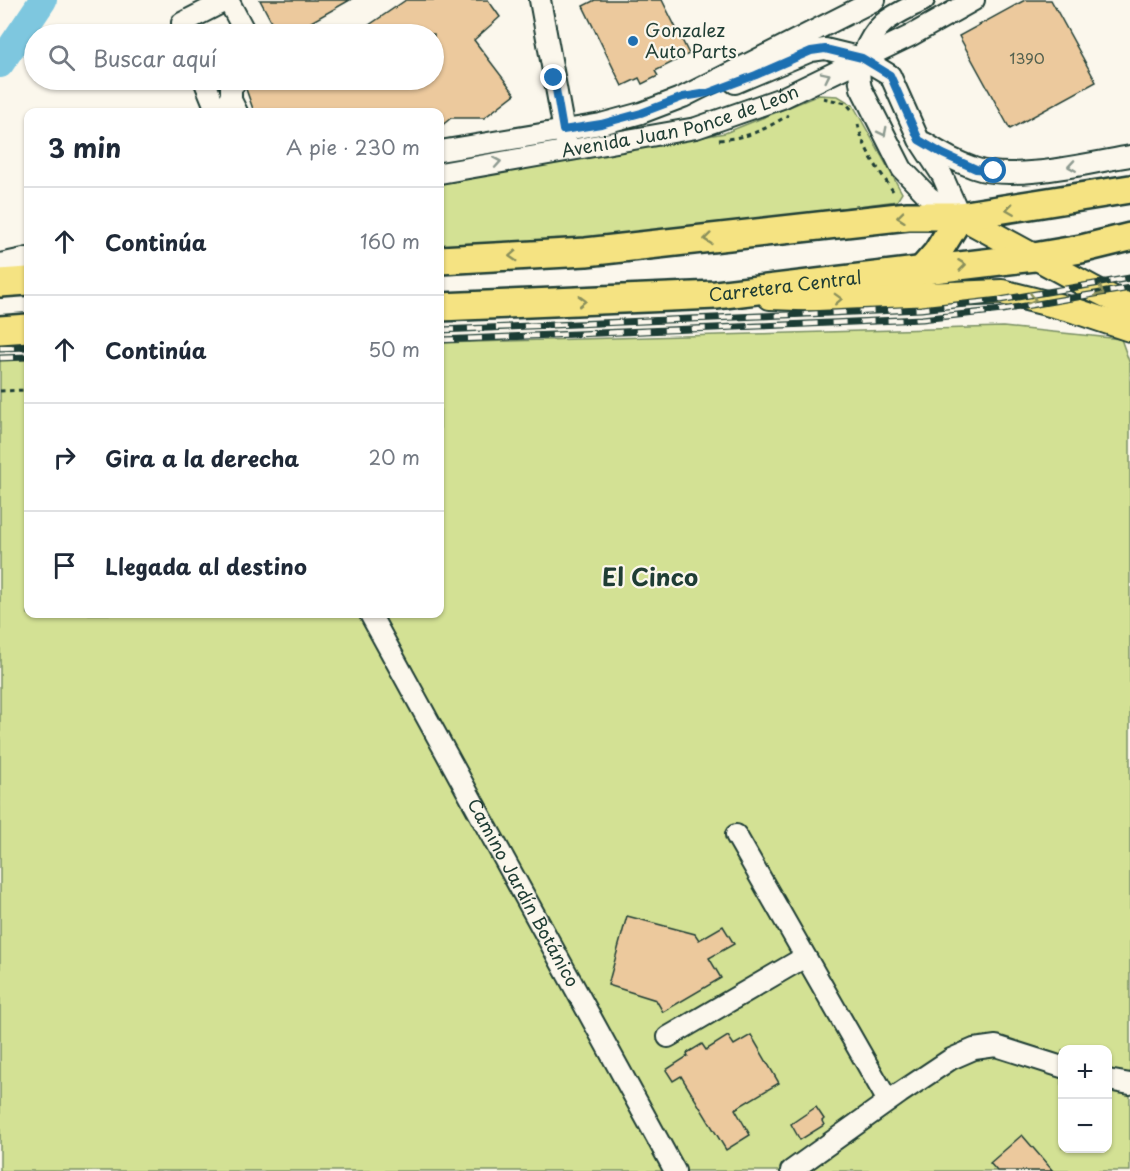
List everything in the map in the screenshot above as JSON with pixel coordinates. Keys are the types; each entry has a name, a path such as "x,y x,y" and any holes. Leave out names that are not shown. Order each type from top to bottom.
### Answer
{"highway":[{"path":"444,260 586,252 908,216 960,216 1130,189"},
{"path":"922,270 937,253 960,216"},
{"name":"Carretera Central","path":"444,307 716,295 1034,257 1130,237"},
{"path":"0,283 24,281"},
{"path":"0,330 24,328"}],"main road":[{"path":"960,216 1130,307"},
{"path":"716,295 824,299 1002,292 1070,309 1130,329"}],"street":[{"path":"192,24 228,0 241,24"},
{"path":"540,0 566,140"},
{"name":"Avenida Juan Ponce de León","path":"444,172 566,140 601,124 641,113 683,97 875,0"},
{"path":"924,0 886,20 876,28 862,58 858,77 902,169 928,197 960,216"},
{"name":"Avenida Juan Ponce de León","path":"444,151 696,128 782,98 910,36 974,0"},
{"path":"683,97 708,93 811,51 825,49 862,58 890,75 919,140 942,175 960,216"},
{"path":"208,90 215,108"},
{"path":"231,90 231,100 235,108"},
{"path":"919,140 976,169 1012,173 1069,167 1130,156"},
{"path":"0,264 24,259"},
{"name":"Camino Jardín Botánico","path":"372,618 675,1171"},
{"path":"736,835 888,1101"},
{"path":"668,1037 805,957"},
{"path":"791,1171 951,1059 974,1049 996,1046 1058,1066"},
{"path":"1112,1081 1130,1084"}],"path":[{"path":"0,391 24,390"}],"green space":[{"path":"819,95 838,96 853,105 902,193 897,201 632,235 444,248 444,181 725,133"},
{"path":"1003,327 1121,339 1130,364 1130,1171 0,1171 0,357 24,356 24,618 444,618 444,343"}],"building":[{"path":"260,0 350,0 308,24 273,24"},
{"path":"406,0 488,0 500,17 474,40 515,94 484,118 451,118 444,124 444,108 253,108 246,90 444,90 444,24 371,24"},
{"path":"595,0 662,0 689,54 655,71 658,76 642,84 639,78 622,86 583,6"},
{"path":"1025,0 1051,0 1096,82 1010,129 959,36"},
{"path":"627,916 695,934 699,940 723,926 734,944 709,958 721,978 663,1012 656,1000 608,985"},
{"path":"751,1035 779,1083 735,1109 750,1135 726,1150 681,1076 673,1081 666,1070 702,1044 706,1050 728,1036 734,1045"},
{"path":"816,1107 824,1119 822,1121 824,1125 800,1140 791,1124"},
{"path":"1022,1135 1053,1171 997,1171 990,1163"}],"waterway":[{"path":"27,24 43,0"},
{"path":"0,64 24,28"}],"railway":[{"path":"444,330 921,309 1000,300 1130,278"},
{"path":"444,340 922,319 1002,310 1130,288"},
{"path":"0,348 24,347"},
{"path":"0,358 24,357"}],"place":[{"name":"Gonzalez Auto Parts","path":"633,41"}],"district":[{"name":"El Cinco","path":"650,578"}],"route":[{"path":"554,78 563,130 601,124 641,113 683,97 708,93 811,51 825,49 862,58 890,75 919,140 976,169 994,171"}]}
